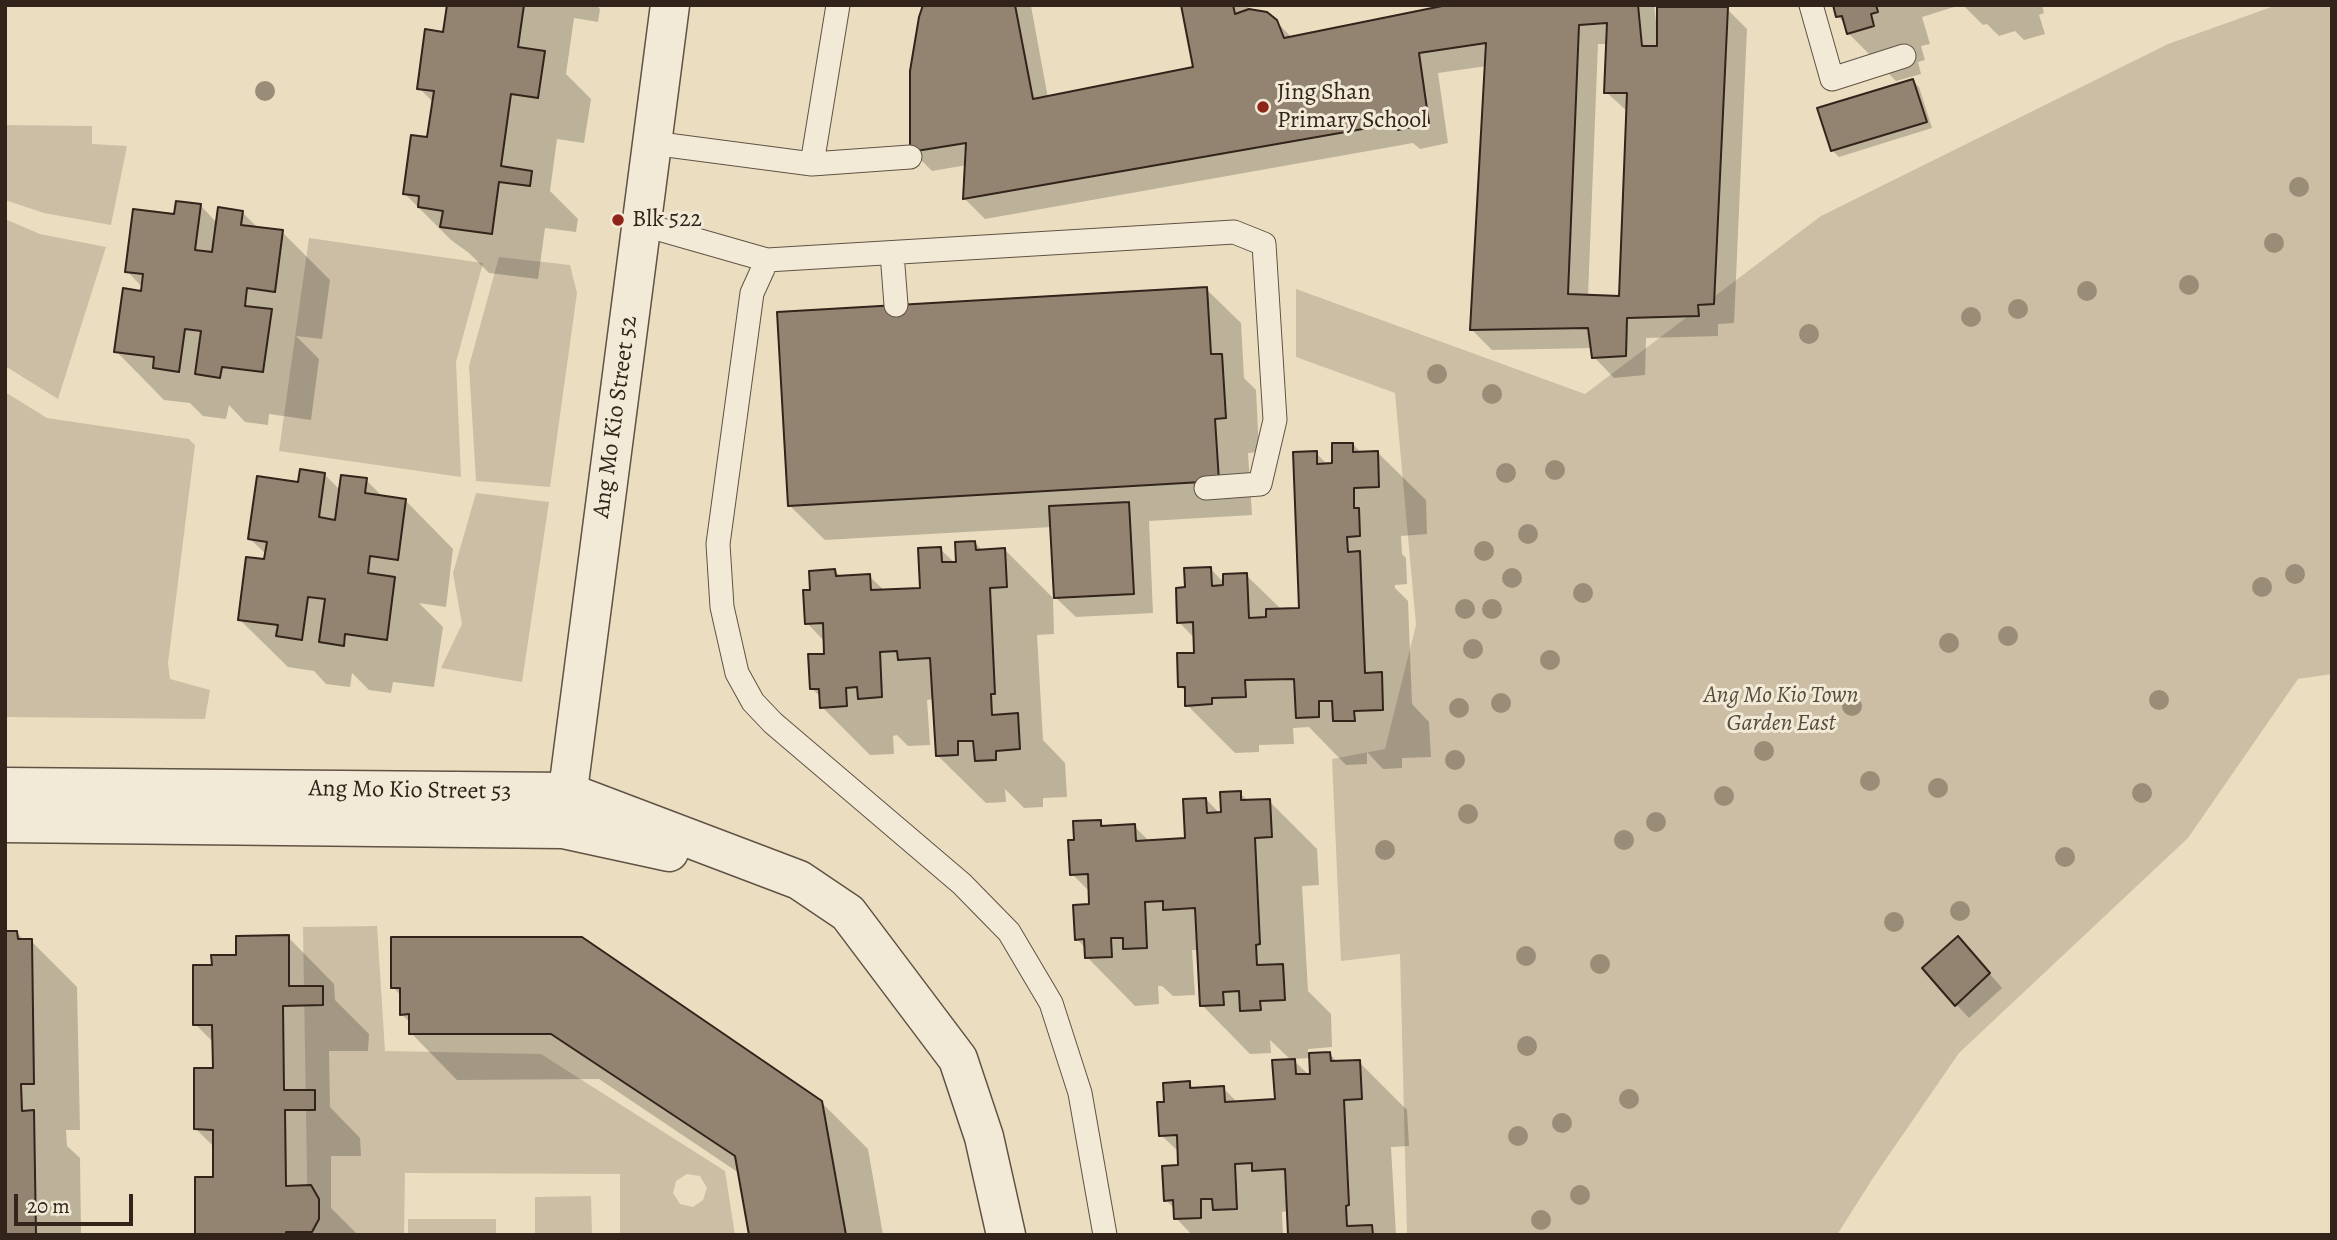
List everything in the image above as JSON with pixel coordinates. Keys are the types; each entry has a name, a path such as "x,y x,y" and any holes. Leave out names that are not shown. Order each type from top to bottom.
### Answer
{"street":[{"name":"Ang Mo Kio Street 52","path":"565,811 670,5"},
{"name":"Ang Mo Kio Street 53","path":"5,787 565,811 799,880 848,913 958,1059 984,1137 1006,1235"},
{"name":"Ang Mo Kio Street 53","path":"5,823 565,811"}],"lane":[{"path":"812,164 838,5"},
{"path":"1811,5 1832,79 1904,57"},
{"path":"652,142 812,164 910,157"},
{"path":"641,224 768,260 1234,232 1264,244 1275,420 1260,484 1206,488"},
{"path":"892,253 896,305"},
{"path":"768,260 752,293 718,544 722,607 737,673 753,702 774,723 962,884 1009,932 1051,1003 1076,1080 1105,1235"}],"green space":[{"name":"Ang Mo Kio Town Garden East","path":"2277,5 2332,5 2332,674 2298,679 2188,838 1959,1053 1837,1235 1407,1235 1400,954 1341,961 1332,759 1385,749 1416,625 1395,393 1296,357 1296,289 1585,394 1821,216 2168,44"},
{"path":"5,125 92,126 92,144 127,146 111,225 44,213 5,200"},
{"path":"7,220 40,234 106,247 58,399 5,366"},
{"path":"309,238 483,263 456,362 461,477 279,451"},
{"path":"499,257 570,265 577,293 550,487 476,481 469,366"},
{"path":"5,392 47,418 189,439 195,445 168,663 170,679 210,690 205,719 5,717"},
{"path":"476,493 549,502 522,682 441,668 462,624 453,573"},
{"path":"377,926 385,1051 541,1054 725,1171 735,1235 620,1235 620,1174 405,1173 404,1235 308,1235 303,927","holes":["687,1174 700,1176 707,1188 703,1200 693,1207 680,1204 673,1193 676,1181"]},
{"path":"591,1196 592,1235 535,1235 535,1197"},
{"path":"408,1219 496,1219 496,1235 408,1235"}],"building":[{"path":"447,5 524,5 518,47 545,51 538,98 511,94 501,166 532,171 530,186 499,182 492,234 440,227 443,211 418,207 419,196 403,194 411,135 427,137 434,91 417,89 425,29 443,32"},
{"path":"923,5 1015,5 1033,99 1193,67 1181,5 1233,5 1235,14 1249,9 1267,12 1277,20 1284,38 1447,5 1638,5 1642,46 1657,46 1657,7 1728,7 1714,304 1698,305 1699,316 1627,318 1626,356 1592,358 1588,328 1470,330 1486,43 1419,53 1429,123 1398,130 1397,123 963,199 966,143 910,152 910,71","holes":["1607,23 1604,93 1627,93 1619,296 1568,294 1579,25"]},
{"path":"1833,5 1876,5 1878,12 1871,14 1874,26 1847,34 1842,16 1836,17"},
{"path":"1913,79 1927,122 1831,151 1817,108"},
{"path":"176,201 201,204 195,250 212,252 218,207 243,211 241,225 283,230 275,292 247,288 245,306 272,309 263,372 222,367 220,378 195,374 201,331 185,329 179,372 153,368 154,357 114,352 123,288 141,291 143,274 125,272 133,209 174,214"},
{"path":"1207,287 1211,354 1222,354 1226,418 1215,419 1219,481 788,506 777,312"},
{"path":"1332,443 1353,443 1353,452 1378,451 1379,487 1354,488 1354,508 1359,508 1360,536 1347,537 1348,552 1360,551 1365,673 1382,672 1383,710 1354,711 1355,721 1333,721 1332,701 1319,701 1319,717 1296,718 1294,679 1245,680 1246,697 1212,698 1212,704 1185,706 1185,687 1178,687 1177,653 1194,653 1193,622 1177,623 1176,588 1185,587 1184,568 1211,567 1212,586 1223,585 1223,574 1247,573 1249,618 1266,617 1266,609 1299,608 1293,452 1317,451 1317,464 1332,463"},
{"path":"300,469 325,473 319,517 335,520 341,475 367,478 365,493 406,499 398,560 370,556 368,573 395,577 387,640 345,634 344,646 319,642 325,599 308,597 302,640 276,636 278,625 238,620 246,557 264,559 267,542 248,539 257,476 298,482"},
{"path":"1129,502 1134,594 1054,598 1049,506"},
{"path":"975,541 976,550 1005,548 1007,587 990,588 995,694 991,694 992,715 1018,713 1020,749 996,751 996,760 975,761 973,741 958,741 958,755 936,756 930,658 898,660 897,651 880,652 882,697 858,699 857,687 846,688 847,706 820,708 819,689 810,689 808,654 824,654 823,623 805,624 803,590 810,590 809,571 835,569 836,576 870,574 871,590 920,588 918,548 941,547 942,562 956,562 955,542"},
{"path":"1241,791 1241,800 1270,799 1272,837 1255,838 1260,944 1256,945 1257,965 1283,964 1285,1000 1260,1001 1261,1010 1240,1011 1239,991 1223,992 1224,1005 1200,1006 1195,908 1163,910 1163,901 1145,902 1147,948 1123,949 1123,938 1111,938 1112,957 1085,958 1084,939 1075,940 1073,905 1089,904 1088,874 1070,875 1068,840 1074,840 1073,821 1101,820 1101,826 1135,824 1136,841 1185,838 1183,799 1206,798 1207,813 1221,812 1220,792"},
{"path":"5,931 17,931 18,939 32,939 34,1084 21,1084 22,1111 34,1110 36,1235 5,1235"},
{"path":"289,935 289,986 323,986 323,1005 283,1006 284,1090 315,1090 315,1110 285,1110 286,1186 311,1185 319,1199 319,1219 312,1232 286,1232 286,1235 195,1235 195,1177 213,1177 213,1130 194,1129 194,1068 213,1068 212,1025 193,1025 193,965 212,965 211,955 236,955 236,936"},
{"path":"1958,936 1990,973 1955,1006 1922,968"},
{"path":"391,937 582,937 822,1101 846,1235 749,1235 735,1156 551,1034 409,1034 409,1014 400,1015 400,988 391,988"},
{"path":"1330,1052 1331,1061 1360,1060 1362,1099 1344,1100 1349,1205 1346,1206 1347,1226 1372,1225 1373,1235 1288,1235 1285,1169 1252,1171 1252,1163 1235,1164 1237,1209 1213,1210 1212,1199 1201,1199 1201,1218 1174,1219 1173,1200 1164,1201 1162,1166 1178,1165 1177,1135 1159,1136 1157,1102 1164,1102 1163,1083 1190,1081 1190,1088 1224,1086 1225,1102 1275,1099 1272,1060 1295,1059 1296,1074 1310,1074 1309,1053"}],"place":[{"name":"Jing Shan Primary School","path":"1263,107"},
{"name":"Blk 522","path":"618,220"}]}
